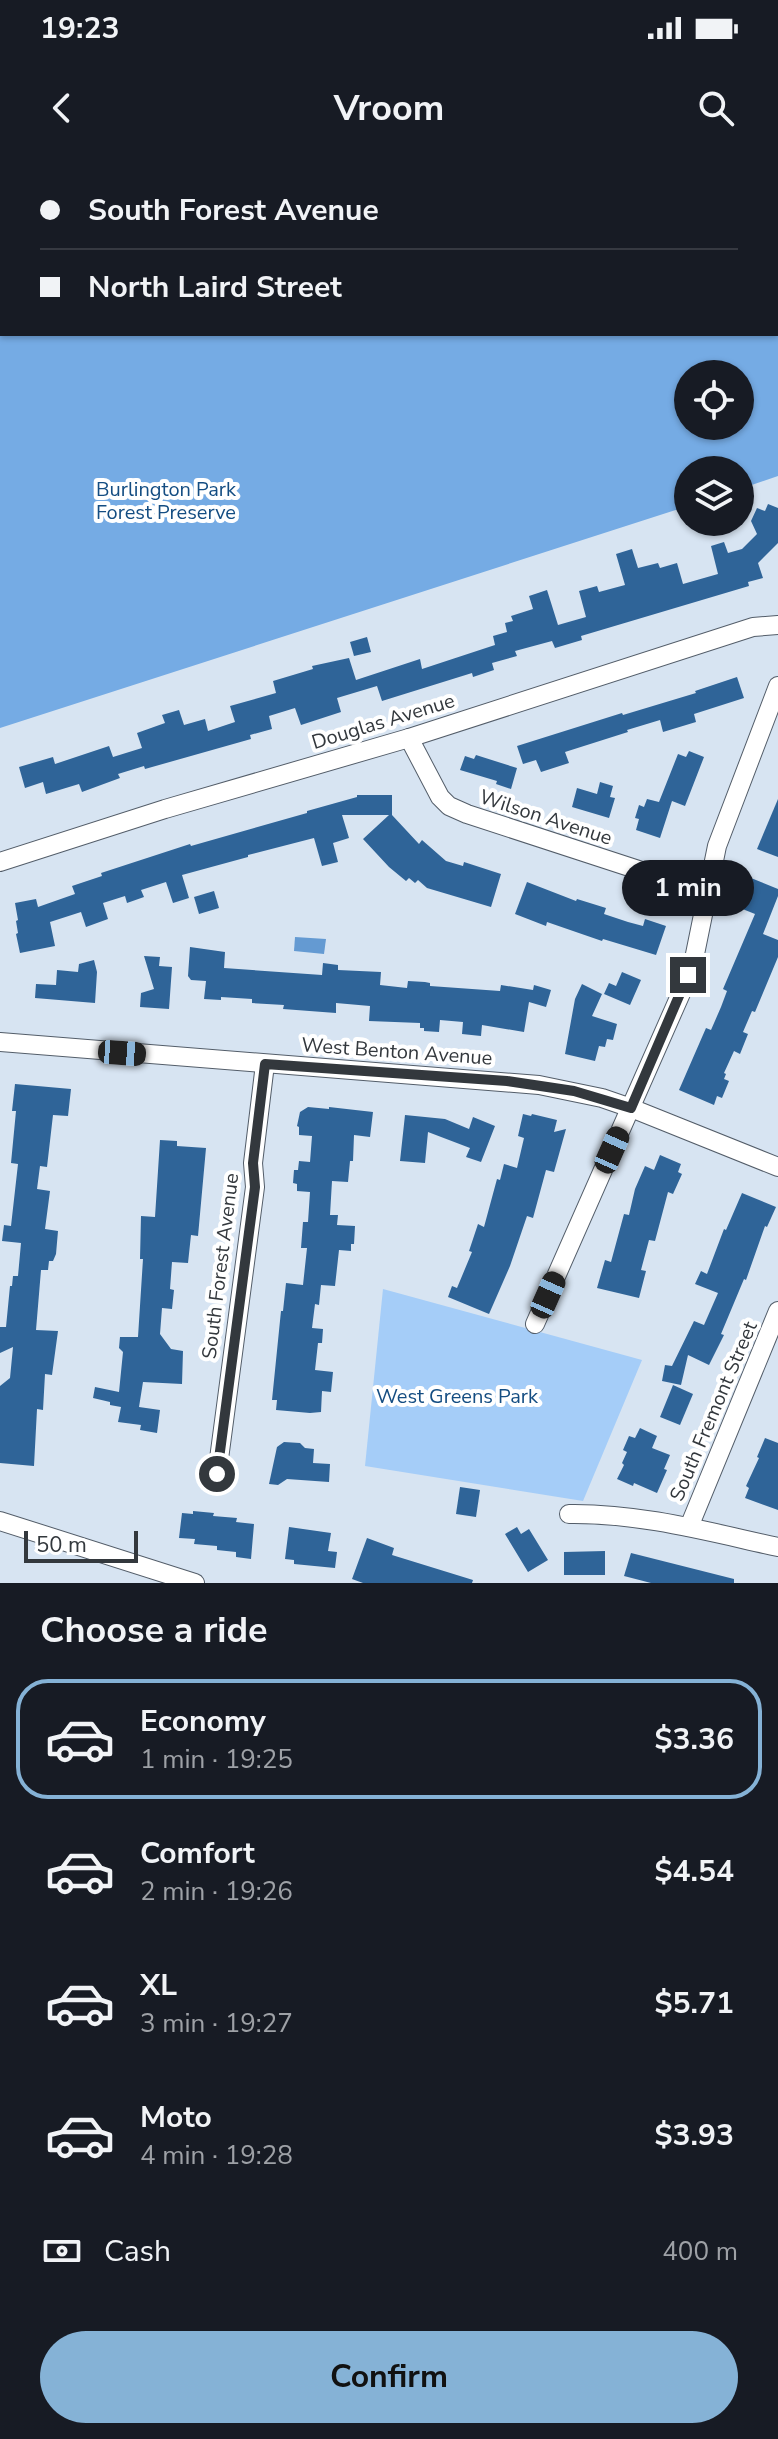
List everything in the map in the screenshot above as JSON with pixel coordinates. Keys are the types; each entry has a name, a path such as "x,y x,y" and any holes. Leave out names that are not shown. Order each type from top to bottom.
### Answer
{"street":[{"name":"Douglas Avenue","path":"0,862 165,809 409,738 753,627 778,625"},
{"path":"535,1324 686,980 697,946 717,846 778,686"},
{"name":"Wilson Avenue","path":"409,738 440,797 449,806 706,892"},
{"name":"West Benton Avenue","path":"0,1042 507,1081 574,1091 631,1108 778,1167"},
{"name":"South Forest Avenue","path":"217,1474 255,1187 253,1163 265,1064"},
{"name":"South Fremont Street","path":"689,1527 778,1311"},
{"path":"569,1514 605,1514 689,1527 778,1547"},
{"path":"0,1521 195,1583"}],"green space":[{"name":"Burlington Park Forest Preserve","path":"0,336 778,336 778,476 754,484 754,456 674,456 674,511 0,728"},
{"name":"West Greens Park","path":"383,1289 642,1360 583,1501 365,1466"}],"shaded area":[{"path":"295,937 326,939 324,954 294,951"}],"building":[{"path":"768,504 778,508 778,543 758,563 763,578 748,582 749,586 581,636 582,640 555,648 552,641 515,651 517,656 492,663 494,670 473,677 472,673 382,701 377,686 337,698 341,712 301,725 295,708 269,716 272,729 250,735 251,739 118,774 120,778 82,792 79,784 46,794 43,782 25,788 19,767 53,757 55,764 109,746 113,757 142,748 137,733 165,723 162,715 179,710 184,725 205,719 208,731 235,722 230,706 276,693 273,681 313,669 312,666 349,658 356,680 420,659 422,669 495,645 493,636 507,632 505,623 513,621 511,616 533,609 529,596 547,590 558,625 586,617 579,591 597,586 599,592 625,585 616,554 632,549 638,568 658,563 660,568 677,563 683,584 718,574 711,546 724,542 728,553 742,549 757,534 754,514 757,508 765,511"},
{"path":"367,637 371,652 354,656 350,642"},
{"path":"737,677 744,698 694,714 696,722 663,732 660,720 627,730 565,752 569,763 541,772 536,760 523,764 517,746 696,693"},
{"path":"689,751 704,757 685,806 672,801 660,838 636,830 639,819 635,818 639,805 644,807 647,799 659,802 678,754 686,757"},
{"path":"476,755 517,768 511,789 496,784 497,781 460,770 465,756 474,759"},
{"path":"600,782 613,786 610,797 615,798 609,818 572,807 577,788 597,794"},
{"path":"357,795 392,795 392,815 419,844 422,840 446,861 463,866 464,862 501,874 491,907 427,888 418,880 415,883 409,878 406,881 389,867 363,839 389,815 342,815 349,838 333,843 338,862 322,866 314,838 248,855 182,875 189,898 173,903 166,882 141,890 144,897 127,903 125,896 103,903 108,919 86,927 81,912 50,922 55,946 20,953 15,903 36,899 38,907 75,894 72,886 102,876 101,873 190,844 307,813"},
{"path":"778,799 778,857 757,849"},
{"path":"751,878 778,889 763,934 778,940 778,957 755,1012 752,1011 743,1032 748,1034 740,1054 734,1051 724,1073 724,1079 729,1081 722,1098 717,1096 714,1105 679,1090 706,1028 711,1030 721,1007 727,991 723,989 755,914 740,908"},
{"path":"527,882 576,901 606,908 604,914 628,922 643,926 645,919 666,926 656,955 547,922 546,926 515,914"},
{"path":"214,891 219,908 199,914 194,897"},
{"path":"190,947 225,952 224,968 322,975 323,963 338,965 338,970 381,972 380,985 407,988 408,981 430,983 430,986 500,991 501,985 533,990 534,985 551,990 546,1007 529,1002 524,1032 482,1025 481,1036 462,1034 463,1022 440,1020 439,1032 424,1031 420,1023 369,1021 370,1006 336,1003 336,1013 283,1009 284,1005 252,1003 252,999 204,999 206,981 191,980 188,976"},
{"path":"144,956 160,957 159,966 172,967 169,1009 140,1007 141,993 154,989"},
{"path":"94,960 97,972 95,1003 35,998 36,984 56,985 57,970 78,972 79,964"},
{"path":"622,972 641,980 630,1005 604,994 609,983 616,986"},
{"path":"582,984 602,994 592,1016 617,1024 613,1040 607,1039 605,1047 599,1046 595,1061 565,1054 575,999"},
{"path":"15,1084 71,1089 68,1116 53,1115 47,1167 40,1166 37,1189 50,1191 45,1229 58,1231 53,1261 49,1261 48,1270 41,1270 36,1330 58,1331 52,1375 45,1374 43,1410 37,1409 34,1466 0,1463 0,1386 10,1378 13,1347 0,1353 0,1327 6,1327 10,1286 13,1276 18,1276 21,1243 2,1241 4,1225 11,1226 18,1164 11,1163"},
{"path":"308,1107 373,1112 370,1137 354,1135 348,1182 332,1181 330,1215 338,1215 337,1225 355,1226 354,1244 351,1244 351,1251 339,1250 335,1286 321,1285 319,1305 315,1304 312,1328 323,1329 315,1370 333,1372 331,1392 322,1391 321,1412 310,1413 276,1410 277,1400 272,1400 286,1283 303,1285 307,1248 301,1248 303,1222 308,1222 310,1192 297,1191 297,1184 293,1183 294,1170 298,1170 299,1161 310,1162 312,1136 299,1135 297,1126 300,1112"},
{"path":"523,1114 557,1120 554,1132 566,1129 554,1172 546,1170 533,1218 527,1216 489,1314 448,1297 452,1286 457,1288 472,1252 469,1251 478,1224 484,1227 504,1164 517,1168 524,1138 518,1136"},
{"path":"405,1115 445,1119 469,1129 473,1117 495,1126 481,1162 466,1157 470,1148 428,1132 425,1163 400,1161"},
{"path":"160,1140 177,1141 177,1146 206,1148 198,1236 191,1235 188,1263 172,1262 172,1309 162,1308 160,1334 171,1349 183,1351 182,1384 143,1382 139,1407 160,1410 157,1433 140,1430 141,1425 118,1422 121,1407 93,1398 95,1387 119,1392 123,1352 119,1348 120,1337 138,1337 143,1259 140,1259 141,1216 155,1217"},
{"path":"660,1155 681,1164 678,1172 682,1174 673,1194 668,1192 655,1241 649,1240 641,1270 646,1271 639,1298 597,1288 605,1260 611,1262 624,1214 629,1215 645,1166 654,1170"},
{"path":"742,1193 776,1207 765,1226 746,1280 721,1334 724,1335 709,1365 688,1355 681,1385 662,1381 665,1365 672,1366 694,1321 704,1325 718,1293 695,1284 701,1271 707,1274"},
{"path":"673,1385 693,1394 680,1425 660,1417"},
{"path":"640,1428 657,1436 652,1448 670,1455 657,1493 617,1479 624,1465 627,1452 623,1450 629,1436 635,1438"},
{"path":"765,1438 778,1443 778,1510 745,1498 749,1488 746,1486"},
{"path":"284,1442 300,1443 305,1448 314,1449 313,1463 330,1464 329,1482 287,1479 278,1485 269,1484 277,1447"},
{"path":"460,1487 480,1490 476,1517 456,1514"},
{"path":"193,1511 214,1513 213,1516 237,1518 236,1522 254,1524 251,1559 236,1557 236,1552 217,1550 217,1546 194,1544 195,1539 179,1538 182,1513 193,1514"},
{"path":"289,1527 331,1533 328,1551 337,1552 335,1568 294,1564 294,1560 285,1559"},
{"path":"517,1527 521,1534 529,1529 548,1560 528,1572 505,1534"},
{"path":"367,1538 394,1548 392,1555 473,1580 472,1583 363,1583 352,1579"},
{"path":"605,1551 605,1575 564,1575 564,1552"},
{"path":"631,1553 734,1579 734,1583 651,1583 624,1576"}],"route":[{"path":"217,1474 255,1187 253,1163 265,1064 507,1081 574,1091 631,1108 688,975"}]}
